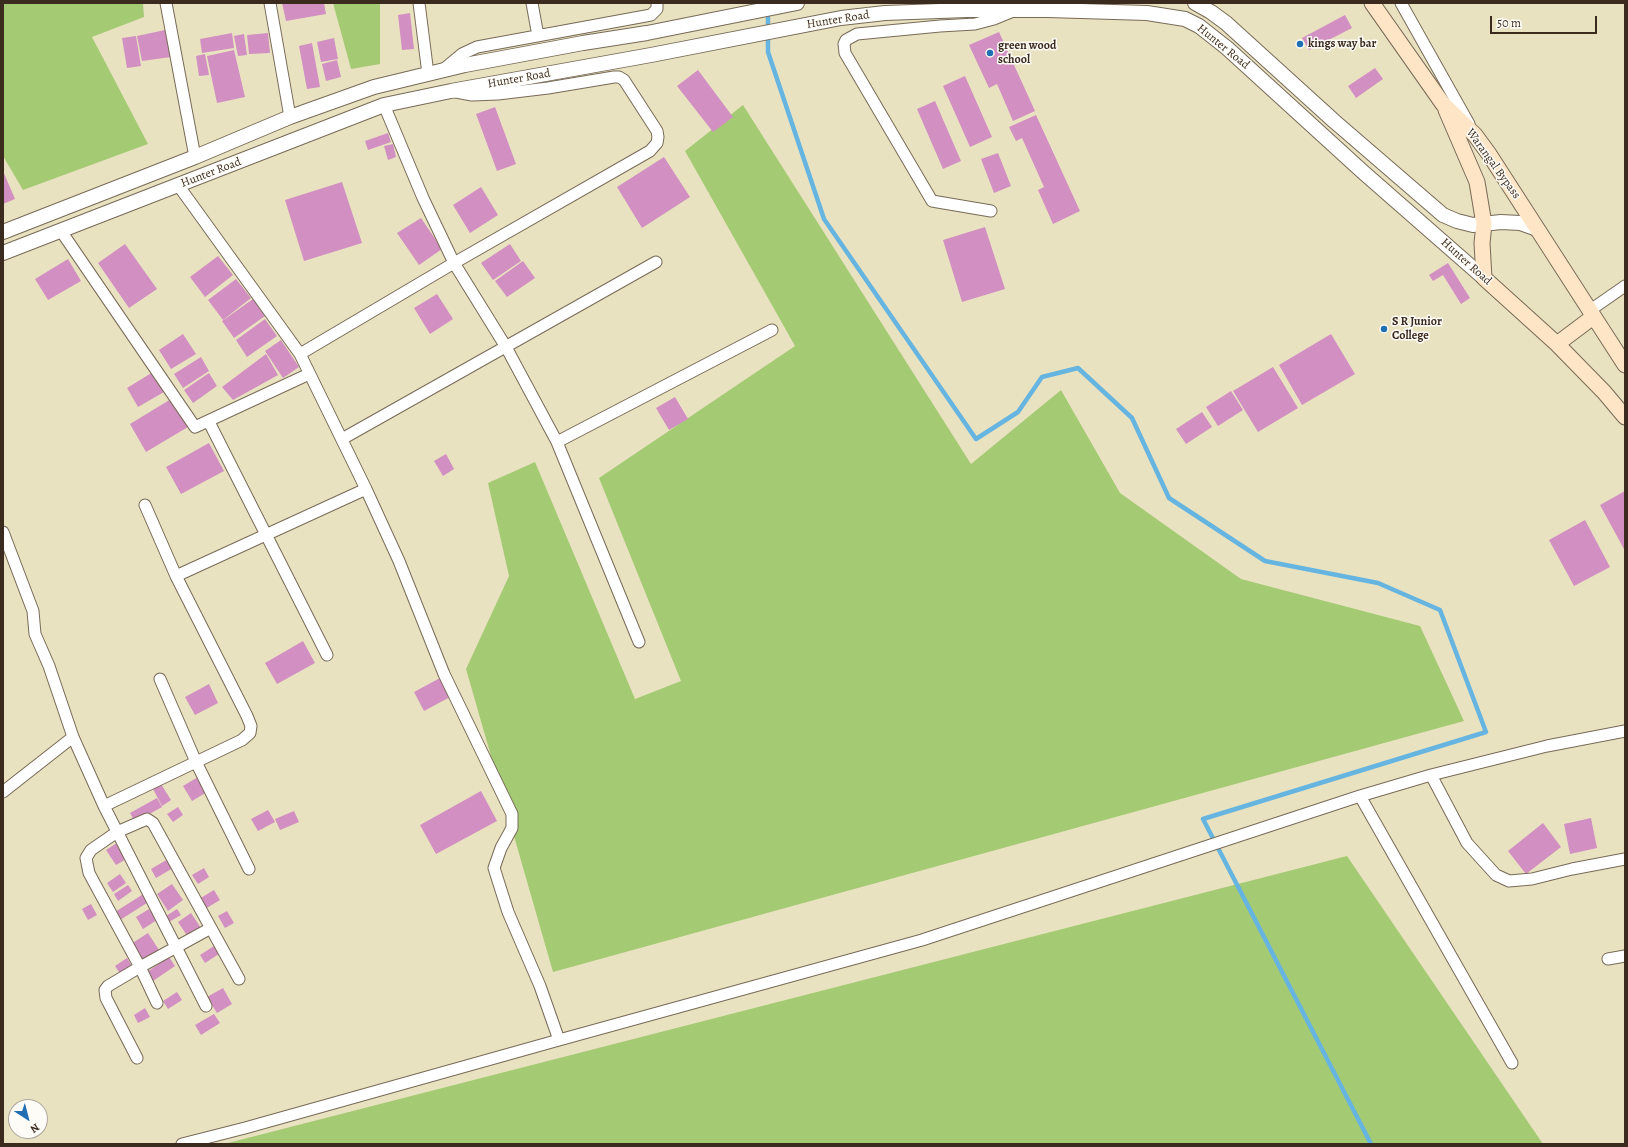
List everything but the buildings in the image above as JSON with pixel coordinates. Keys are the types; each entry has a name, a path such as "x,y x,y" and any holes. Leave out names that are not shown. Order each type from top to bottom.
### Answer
{"main road":[{"name":"Warangal Bypass","path":"1372,3 1395,38 1443,104 1475,135 1510,185 1591,314"},
{"name":"Warangal Bypass","path":"1443,104 1477,182 1484,224 1482,243 1484,278"},
{"name":"Hunter Road","path":"1484,278 1557,344 1604,392 1625,417"},
{"path":"1557,344 1591,314 1625,366"}],"street":[{"path":"166,3 195,157"},
{"path":"270,3 290,117"},
{"path":"420,3 428,74"},
{"path":"532,3 538,36"},
{"path":"443,70 462,54 477,47 651,15 657,9 657,3"},
{"name":"Hunter Road","path":"3,232 195,157 290,117 374,87 443,70 583,42 647,33 797,3"},
{"name":"Hunter Road","path":"1195,3 1226,23 1334,122 1443,215 1457,221 1473,225 1501,222 1520,223 1537,229"},
{"path":"1401,3 1475,135"},
{"path":"991,211 932,201 845,53 844,44 850,36 858,34 975,24 994,19 1016,10"},
{"name":"Hunter Road","path":"3,253 384,106 451,91 651,55 842,18 885,13 1016,10 1147,13 1185,19 1199,26 1227,48 1363,172 1484,278"},
{"path":"300,354 454,263 650,151 657,143 657,131 624,80 619,78 614,77 498,94 472,95 451,91"},
{"path":"384,106 423,198 454,263 506,346 557,442 639,642"},
{"path":"178,185 300,354 366,489 399,561 444,674 512,814 512,828 500,848 494,868 508,912 540,986 559,1040"},
{"path":"61,231 195,427 210,422 309,374"},
{"path":"342,439 656,262"},
{"path":"1591,314 1625,286"},
{"path":"557,442 772,330"},
{"path":"210,422 327,655"},
{"path":"176,576 366,489"},
{"path":"104,806 242,740 250,733 251,726 176,576 145,506"},
{"path":"3,532 33,611 35,634 49,666 73,737 104,806 206,1006"},
{"path":"160,679 196,762 250,869"},
{"path":"182,1144 245,1128 922,940 1360,796 1431,775 1547,746 1625,731"},
{"path":"3,792 73,737"},
{"path":"1431,775 1467,843 1496,875 1509,881 1532,879 1572,869 1625,859"},
{"path":"1360,796 1512,1063"},
{"path":"157,1003 140,967 89,873 86,858 91,850 117,832 145,820 151,820 239,979"},
{"path":"137,1058 106,998 105,990 108,986 140,967 211,928"},
{"path":"1608,959 1625,956"}],"green space":[{"path":"3,3 143,3 144,17 92,37 148,144 23,190 3,156"},
{"path":"333,3 380,3 380,64 351,69"},
{"path":"743,105 971,464 1061,390 1120,493 1241,579 1420,626 1464,721 553,972 466,669 509,576 488,483 535,462 635,699 681,681 599,478 795,346 685,151"},
{"path":"1347,856 1543,1144 224,1144"}],"waterway":[{"path":"768,11 768,52 824,219 976,439 1018,412 1042,377 1078,368 1132,418 1169,498 1265,561 1378,583 1440,610 1486,732 1203,819 1371,1144"}],"place":[{"name":"kings way bar","path":"1300,44"},
{"name":"green wood school","path":"990,53"},
{"name":"S R Junior College","path":"1384,329"}]}
